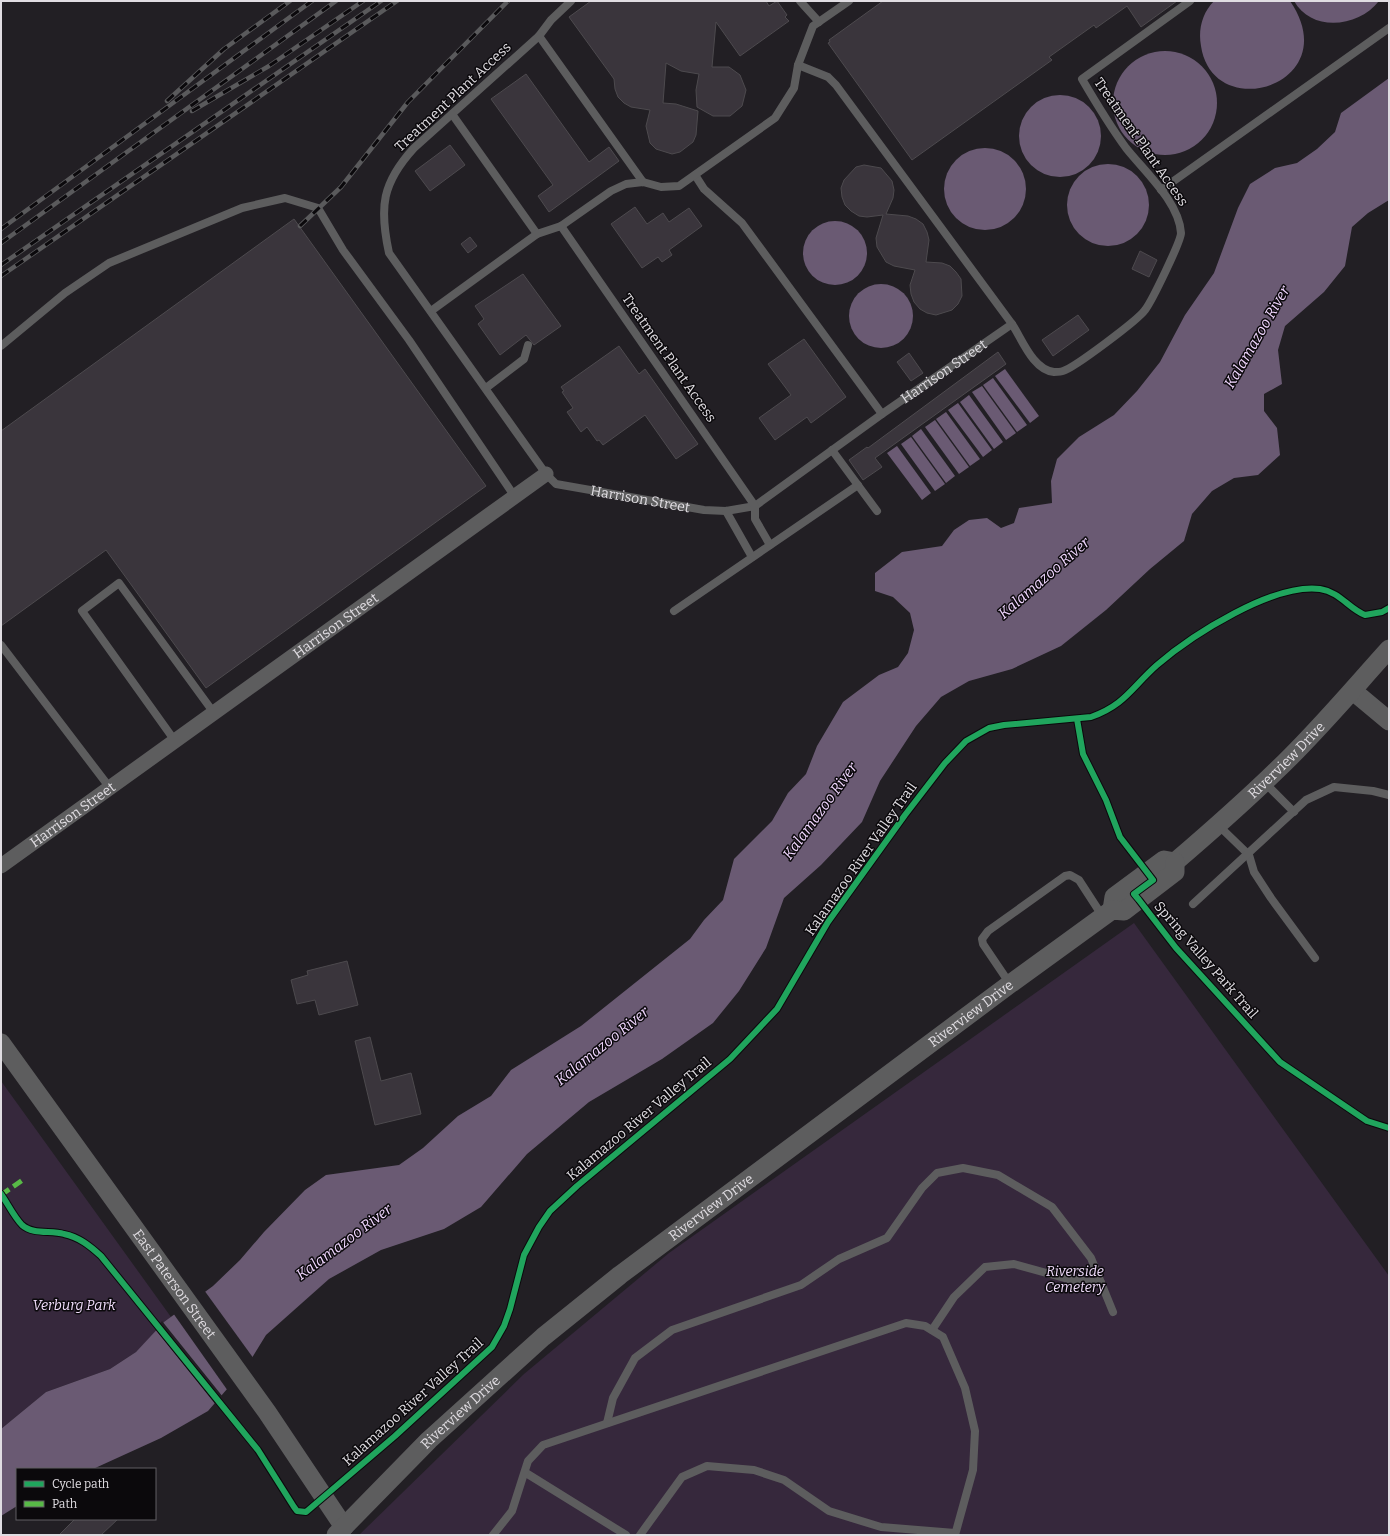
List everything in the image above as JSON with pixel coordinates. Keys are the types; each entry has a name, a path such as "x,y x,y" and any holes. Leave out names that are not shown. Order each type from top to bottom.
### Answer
{"street":[{"name":"Harrison Street","path":"1,866 546,474"},
{"name":"Riverview Drive","path":"340,1531 429,1440 561,1323 620,1275 1010,984 1108,914 1114,897 1164,860 1175,862 1218,825 1264,782 1353,691 1389,649"},
{"path":"1353,691 1389,722"},
{"name":"East Paterson Street","path":"1,1043 115,1203 152,1250 267,1412 340,1531"}],"lane":[{"name":"Treatment Plant Access","path":"546,474 389,253 384,227 384,207 388,184 400,163 414,148 539,36 551,20 571,1"},
{"path":"800,1 820,22"},
{"path":"431,311 537,234 562,226 611,191 626,184 643,182 661,187 679,186 775,118 794,88 798,65 813,26 849,1"},
{"name":"Treatment Plant Access","path":"1012,324 1033,359 1043,369 1059,372 1064,371 1113,338 1145,311 1157,290 1181,235 1178,219 1161,190 1127,149 1082,80 1190,1"},
{"path":"1161,190 1389,28"},
{"path":"539,36 643,182"},
{"path":"798,65 828,77 836,85 1012,324"},
{"path":"452,114 537,234"},
{"path":"695,175 704,189 742,222 882,414"},
{"path":"1,346 64,293 109,263 242,208 285,198 318,208 343,250 409,340 515,497"},
{"name":"Treatment Plant Access","path":"562,226 755,506"},
{"name":"Harrison Street","path":"546,474 556,484 704,510 726,511 755,506 882,414 1012,324"},
{"path":"486,388 524,360 528,345"},
{"path":"832,450 877,511"},
{"path":"674,610 858,485"},
{"path":"755,506 754,519 770,545"},
{"path":"726,511 752,557"},
{"path":"175,741 82,610 119,583 214,713"},
{"path":"1,645 110,788"},
{"path":"1264,782 1294,812"},
{"path":"1193,904 1306,800 1334,787 1373,791 1389,795"},
{"path":"1218,825 1248,855 1254,872 1266,891 1315,958"},
{"path":"1010,984 983,944 982,938 988,931 1065,876 1070,875 1075,877 1108,914"},
{"path":"607,1423 613,1398 635,1358 672,1330 801,1285 839,1259 887,1238 922,1188 937,1173 963,1168 998,1175 1052,1207 1091,1258 1113,1312"},
{"path":"932,1330 954,1297 985,1267 1014,1264 1068,1279 1101,1283"},
{"path":"493,1535 512,1511 526,1473 528,1461 543,1445 906,1323 925,1326 943,1337 954,1359 965,1388 975,1431 973,1470 955,1534 881,1527 829,1511 784,1480 754,1470 707,1466 682,1478 640,1535"},
{"path":"526,1473 626,1535"}],"green space":[{"name":"Riverside Cemetery","path":"1134,923 1389,1276 1389,1535 359,1535 524,1374 669,1253"},
{"name":"Verburg Park","path":"1,1081 171,1317 136,1352 110,1369 46,1392 1,1429"}],"water":[{"path":"1214,1 1290,1 1303,30 1302,54 1290,73 1271,85 1249,89 1228,84 1211,70 1201,46 1200,34 1206,11"},
{"path":"1294,1 1379,1 1370,10 1360,16 1348,21 1336,23 1324,22 1312,18 1302,11"},
{"path":"1165,51 1185,55 1202,66 1213,83 1217,103 1213,123 1202,140 1185,151 1165,155 1145,151 1128,140 1117,123 1113,103 1117,83 1128,66 1145,55"},
{"name":"Kalamazoo River","path":"1389,78 1389,200 1368,213 1352,227 1345,266 1324,292 1285,326 1278,350 1282,384 1264,394 1264,411 1277,428 1280,455 1258,475 1234,478 1212,491 1192,514 1184,541 1150,569 1106,610 1061,646 1012,669 969,681 941,697 916,726 880,781 862,822 821,865 784,898 766,948 739,991 713,1023 662,1059 589,1102 527,1154 481,1207 444,1229 381,1250 329,1279 266,1335 247,1366 208,1411 161,1438 95,1468 16,1468 16,1507 1,1516 1,1429 46,1392 110,1369 136,1352 164,1322 213,1286 240,1260 264,1232 305,1190 326,1175 399,1165 423,1148 458,1116 491,1096 511,1070 581,1026 690,939 704,920 723,900 734,859 772,821 788,793 806,774 817,746 843,702 879,675 898,667 908,653 914,630 910,613 893,597 875,591 875,573 902,552 942,546 954,530 969,520 987,518 1001,528 1014,523 1019,508 1052,503 1051,481 1057,459 1079,437 1114,415 1137,391 1160,362 1185,315 1214,273 1238,208 1250,184 1275,168 1297,163 1317,149 1335,132 1341,113"},
{"path":"1060,95 1076,98 1089,107 1098,120 1101,136 1098,152 1089,165 1076,174 1060,177 1044,174 1031,165 1022,152 1019,136 1022,120 1031,107 1044,98"},
{"path":"985,148 1001,152 1014,160 1022,173 1026,189 1022,205 1014,218 1001,226 985,230 969,226 956,218 948,205 944,189 948,173 956,160 969,152"},
{"path":"1108,164 1124,168 1137,176 1145,189 1149,205 1145,221 1137,234 1124,242 1108,246 1092,242 1079,234 1071,221 1067,205 1071,189 1079,176 1092,168"},
{"path":"835,221 853,227 861,235 867,253 861,271 853,279 835,285 817,279 809,271 803,253 809,235 817,227"},
{"path":"881,284 899,290 907,298 913,316 907,334 899,342 881,348 863,342 855,334 849,316 855,298 863,290"},
{"path":"1005,369 1039,416 1030,423 995,376"},
{"path":"993,378 1027,425 1017,432 983,385"},
{"path":"982,386 1016,433 1006,440 972,392"},
{"path":"969,395 1003,442 994,449 960,402"},
{"path":"958,403 992,450 983,457 948,410"},
{"path":"946,412 980,459 970,466 936,419"},
{"path":"935,420 969,467 959,474 925,427"},
{"path":"921,429 955,476 946,483 912,436"},
{"path":"911,437 945,484 935,491 901,444"},
{"path":"897,446 931,493 922,500 887,453"}],"pier":[{"path":"204,1290 254,1359 228,1391 173,1313"},
{"path":"162,1321 223,1397 216,1405 155,1329"}],"building":[{"path":"591,1 766,1 769,6 777,1 787,15 785,17 789,21 740,56 716,22 712,67 729,67 740,75 746,90 742,106 730,116 713,116 697,107 696,90 699,74 681,71 666,63 663,103 676,104 698,111 696,135 693,142 680,152 672,154 656,149 650,143 646,126 650,110 631,107 618,97 614,79 569,17"},
{"path":"883,1 1177,1 1141,27 1127,6 1096,28 1094,25 1049,57 1052,60 912,160 828,43 830,42 829,40"},
{"path":"526,74 589,162 609,147 619,161 549,212 538,196 553,185 491,99"},
{"path":"450,145 465,165 430,191 415,171"},
{"path":"864,165 881,168 892,181 894,190 893,198 886,214 908,216 923,224 929,240 926,262 942,263 950,266 961,279 962,296 958,304 952,310 936,315 927,313 920,309 914,302 911,294 910,285 915,270 894,266 886,262 877,247 876,238 883,215 867,217 859,216 845,205 841,188 844,180 856,167"},
{"path":"635,207 647,224 663,213 669,222 689,208 702,226 669,250 672,255 662,262 658,257 642,268 611,224"},
{"path":"294,219 486,486 206,688 106,550 1,626 1,431"},
{"path":"470,237 477,246 468,253 461,244"},
{"path":"1140,251 1157,260 1149,277 1132,269"},
{"path":"523,274 561,326 534,345 526,335 500,355 478,324 484,319 475,306"},
{"path":"1078,315 1089,330 1053,356 1042,340"},
{"path":"804,339 846,397 811,423 807,417 775,440 759,418 791,395 768,364"},
{"path":"619,346 639,374 645,369 698,444 676,459 645,415 603,445 599,440 597,441 587,427 581,432 567,412 573,408 562,392 564,391 561,387"},
{"path":"998,352 1006,364 875,458 882,467 863,480 849,460 867,447 868,448"},
{"path":"909,353 923,373 911,381 897,362"},
{"path":"347,961 358,1005 319,1015 315,1000 297,1004 291,980 308,975 307,971"},
{"path":"370,1037 381,1081 411,1073 421,1114 375,1125 355,1041"},
{"path":"74,1520 117,1520 101,1535 59,1535"}],"railway":[{"path":"167,101 224,49 290,1"},
{"path":"1,229 312,1"},
{"path":"1,243 336,1"},
{"path":"192,111 269,66 363,1"},
{"path":"1,265 381,1"},
{"path":"1,276 397,1"},
{"path":"300,226 341,187 408,102 508,1"}],"marked path":[{"path":"1,1195 24,1179"}],"cycle path":[{"name":"Kalamazoo River Valley Trail","path":"1,1194 16,1218 26,1228 75,1237 88,1245 101,1256 258,1450 297,1511 306,1512 395,1436 492,1347 504,1326 510,1309 524,1255 539,1227 550,1211 577,1186 730,1059 777,1009 828,922 905,815 945,763 966,741 989,728 1004,725 1091,717 1103,712 1120,701 1157,665 1191,640 1212,626 1257,602 1280,594 1301,589 1320,589 1333,593 1354,609 1365,615 1382,612 1389,608"},
{"name":"Spring Valley Park Trail","path":"1077,719 1083,754 1106,800 1120,837 1153,880 1134,894 1176,948 1280,1062 1367,1121 1389,1128"}]}
